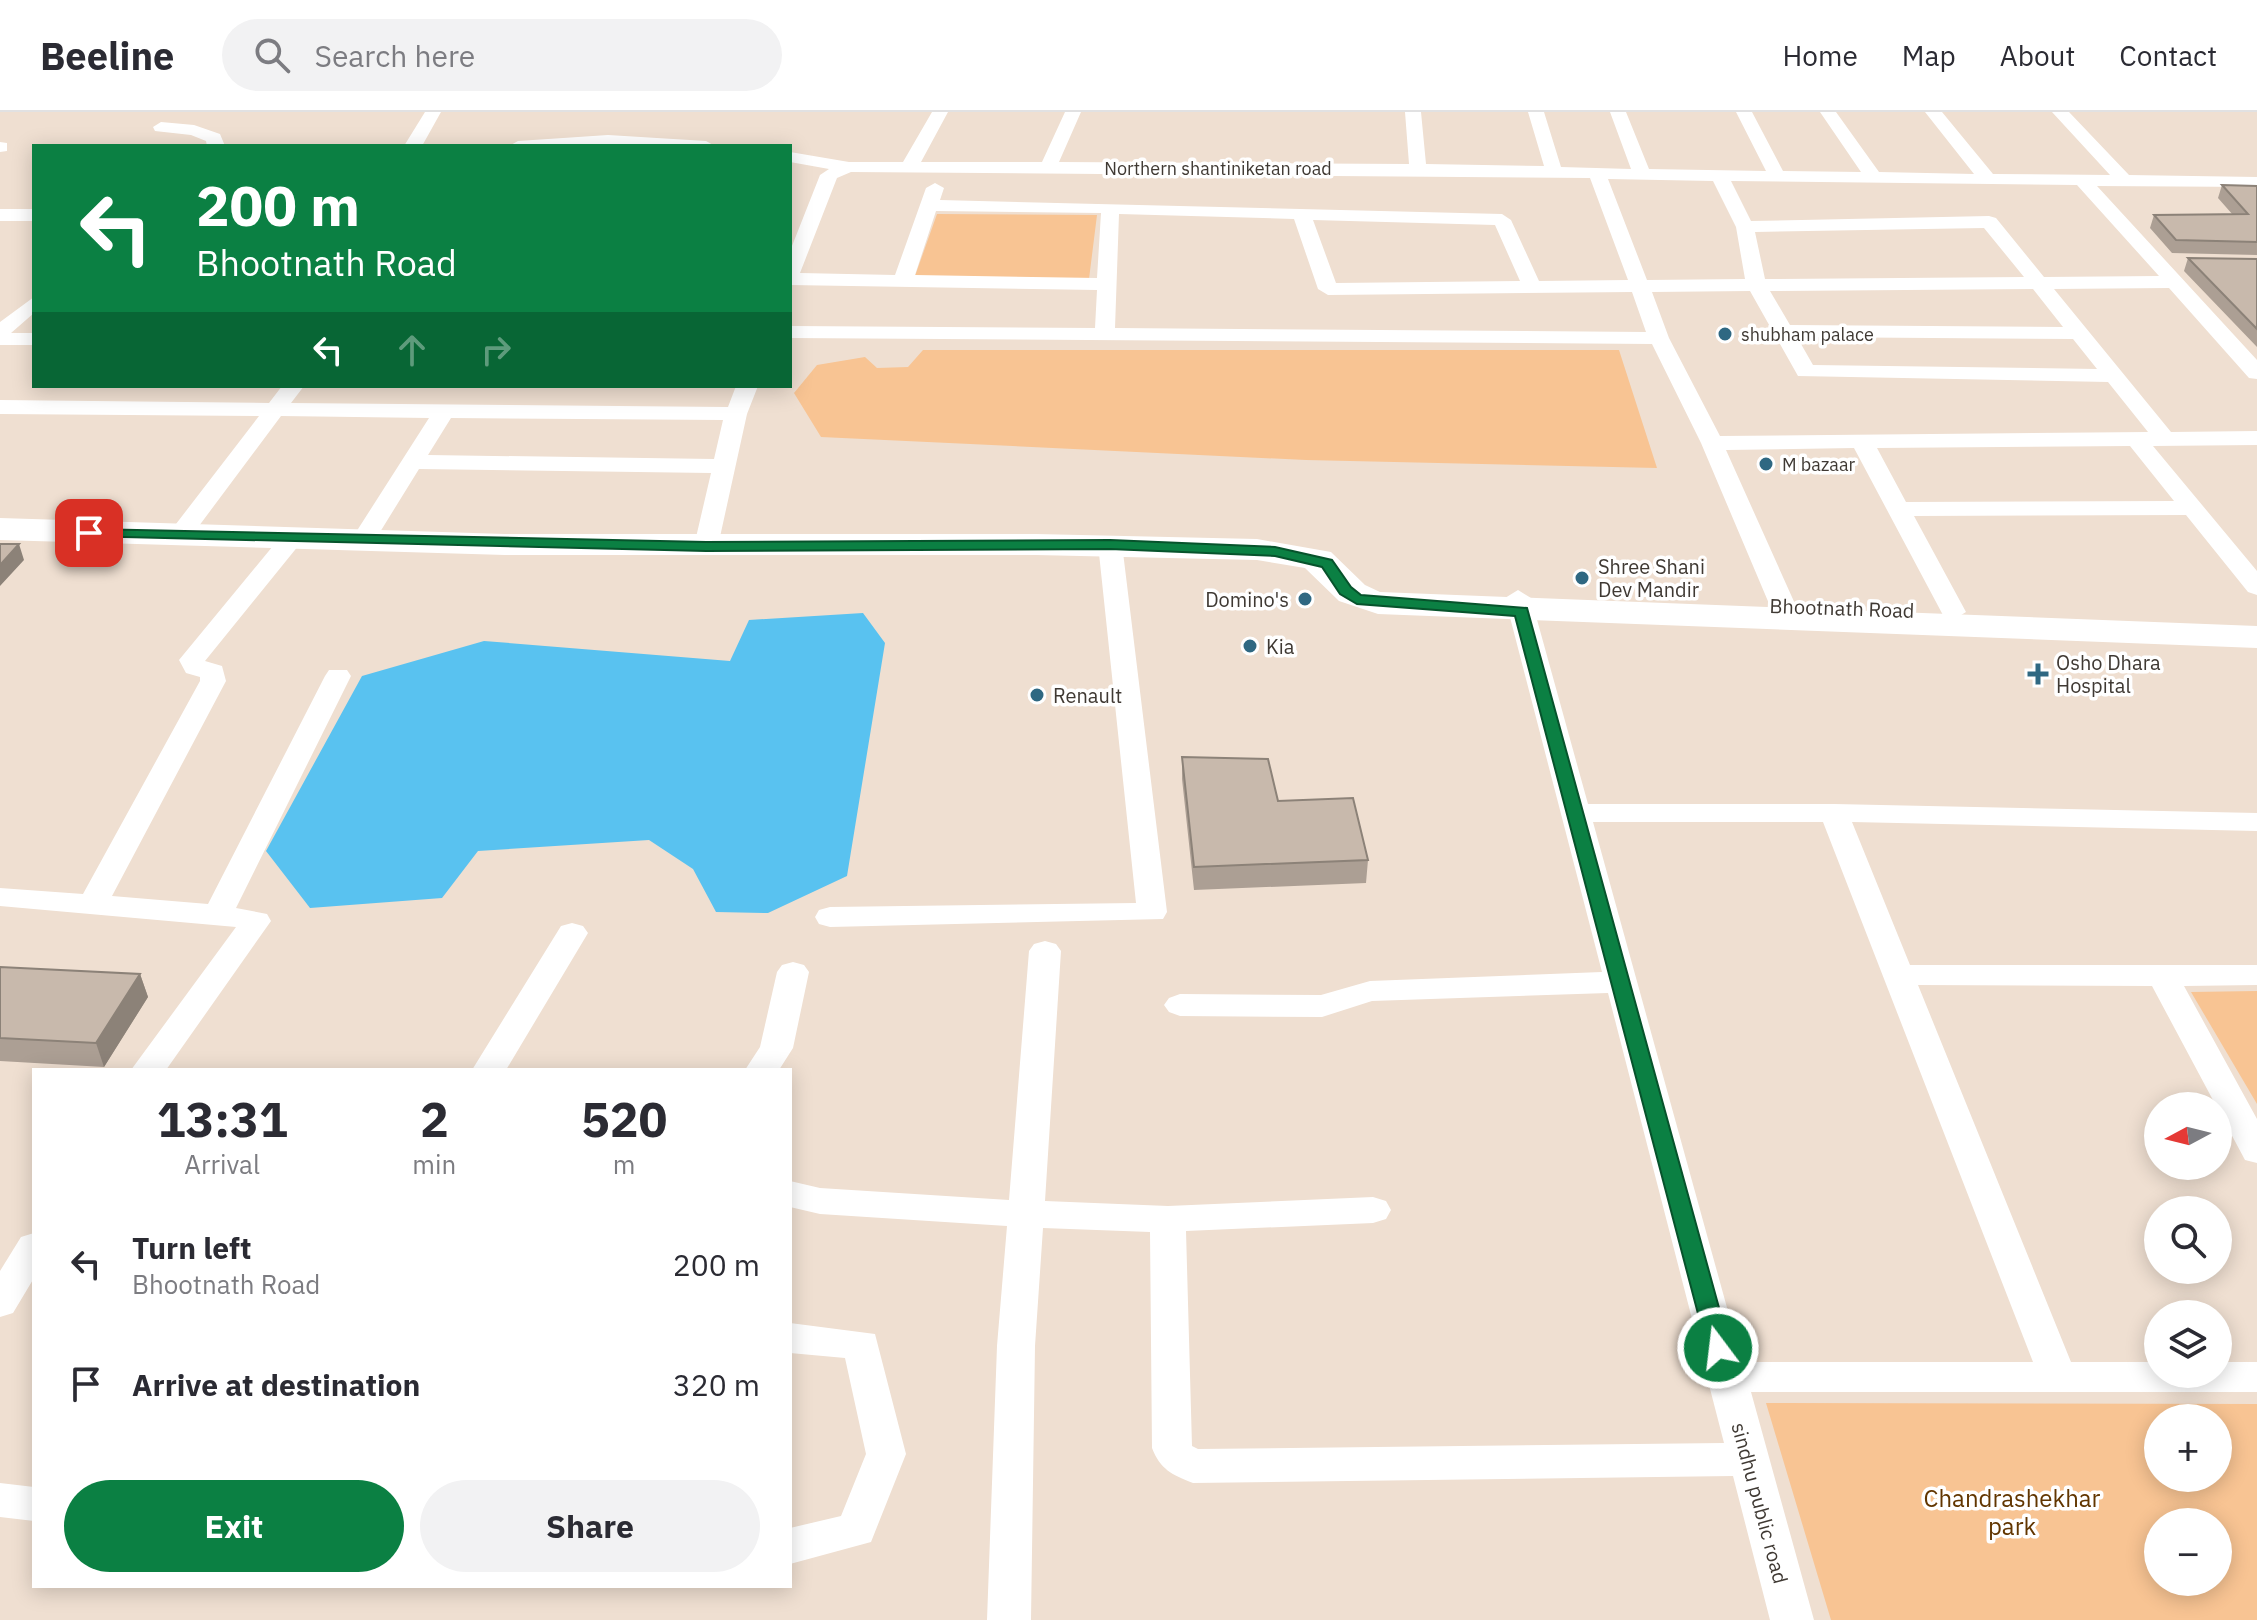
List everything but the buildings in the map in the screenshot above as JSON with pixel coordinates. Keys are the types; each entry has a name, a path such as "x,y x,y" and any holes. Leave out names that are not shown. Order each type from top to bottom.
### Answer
{"street":[{"path":"414,144 433,112"},
{"path":"909,167 940,112"},
{"path":"1048,168 1073,112"},
{"path":"1413,112 1418,169"},
{"path":"1536,112 1554,172"},
{"path":"1618,112 1642,174"},
{"path":"1744,112 1777,176"},
{"path":"1828,112 1874,178"},
{"path":"1933,112 1989,180"},
{"path":"2060,112 2125,181"},
{"path":"160,126 194,130 214,138 216,144"},
{"path":"548,144 608,140 673,144"},
{"name":"Northern shantiniketan road","path":"792,157 849,167 1418,169 2257,182"},
{"path":"792,272 829,175 849,167"},
{"path":"903,281 942,167"},
{"path":"1498,171 1502,220 1532,287"},
{"path":"1597,173 1659,338 1712,443 1780,612"},
{"path":"1719,176 1745,227 1756,284 1806,371 2113,376"},
{"path":"2083,181 2257,373"},
{"path":"792,205 817,205"},
{"path":"929,205 1301,212 1502,220"},
{"path":"1105,334 1104,284 1110,208"},
{"path":"1301,212 1328,289 1639,283 2040,286 2175,282"},
{"path":"0,215 32,215"},
{"path":"1745,227 1989,222 2165,439"},
{"path":"2157,262 2185,262"},
{"path":"792,277 1104,284"},
{"path":"0,332 32,305"},
{"path":"1784,331 2079,333"},
{"path":"792,332 1659,338"},
{"path":"0,339 32,339"},
{"path":"178,537 292,388"},
{"path":"706,546 736,414 746,388"},
{"path":"0,407 736,414"},
{"path":"363,540 443,413"},
{"path":"1712,443 2257,438"},
{"path":"2136,439 2257,587"},
{"path":"1862,442 1953,612"},
{"path":"413,462 724,466"},
{"path":"1898,509 2192,508"},
{"name":"Bhootnath Road","path":"0,529 291,540 706,546 1110,544 1309,557 1327,563 1345,591 1357,599 1427,605 1780,612 2257,637"},
{"path":"92,906 213,681 213,672 195,667 192,660 291,540"},
{"path":"830,917 1152,912 1110,544"},
{"name":"sindhu public road","path":"1520,605 1792,1620"},
{"name":"Bhootnath Road","path":"1780,612 1953,612 2257,625"},
{"path":"218,914 338,676"},
{"path":"1576,813 1834,813 2257,822"},
{"path":"1834,813 2058,1377"},
{"path":"0,897 218,914 256,921 149,1068"},
{"path":"490,1068 572,933"},
{"path":"1009,1620 1016,1346 1045,951"},
{"path":"763,1068 776,1048 793,972"},
{"path":"1899,975 2257,975"},
{"path":"2163,976 2257,1151"},
{"path":"1180,1005 1322,1006 1370,991 1621,982"},
{"path":"792,1194 849,1203 950,1211 1168,1219 1373,1210"},
{"path":"1168,1219 1172,1448 1175,1456 1193,1466 1749,1459"},
{"path":"0,1303 32,1250"},
{"path":"792,1338 861,1345 886,1454 856,1530 792,1546"},
{"path":"1726,1377 2257,1377"},
{"path":"0,1500 32,1504"}],"green space":[{"path":"937,214 1097,215 1089,279 915,276"},
{"path":"923,350 1619,350 1657,468 1306,460 821,437 794,393 817,365 865,357 877,368 908,367"},
{"path":"2257,991 2257,1104 2191,992"},
{"name":"Chandrashekhar park","path":"1766,1403 2257,1404 2257,1620 1831,1620"}],"water":[{"path":"863,613 885,643 847,876 768,913 716,912 693,869 649,840 478,851 442,898 310,908 266,851 362,676 484,641 730,661 749,620"}],"place":[{"name":"shubham palace","path":"1725,334"},
{"name":"M bazaar","path":"1766,464"},
{"name":"Shree Shani Dev Mandir","path":"1582,578"},
{"name":"Domino's","path":"1305,599"},
{"name":"Kia","path":"1250,646"},
{"name":"Osho Dhara Hospital","path":"2038,674"},
{"name":"Renault","path":"1037,695"}],"route":[{"path":"89,533 291,540 706,546 1110,544 1275,552 1327,563 1345,591 1357,599 1378,603 1522,611 1718,1348"}]}
